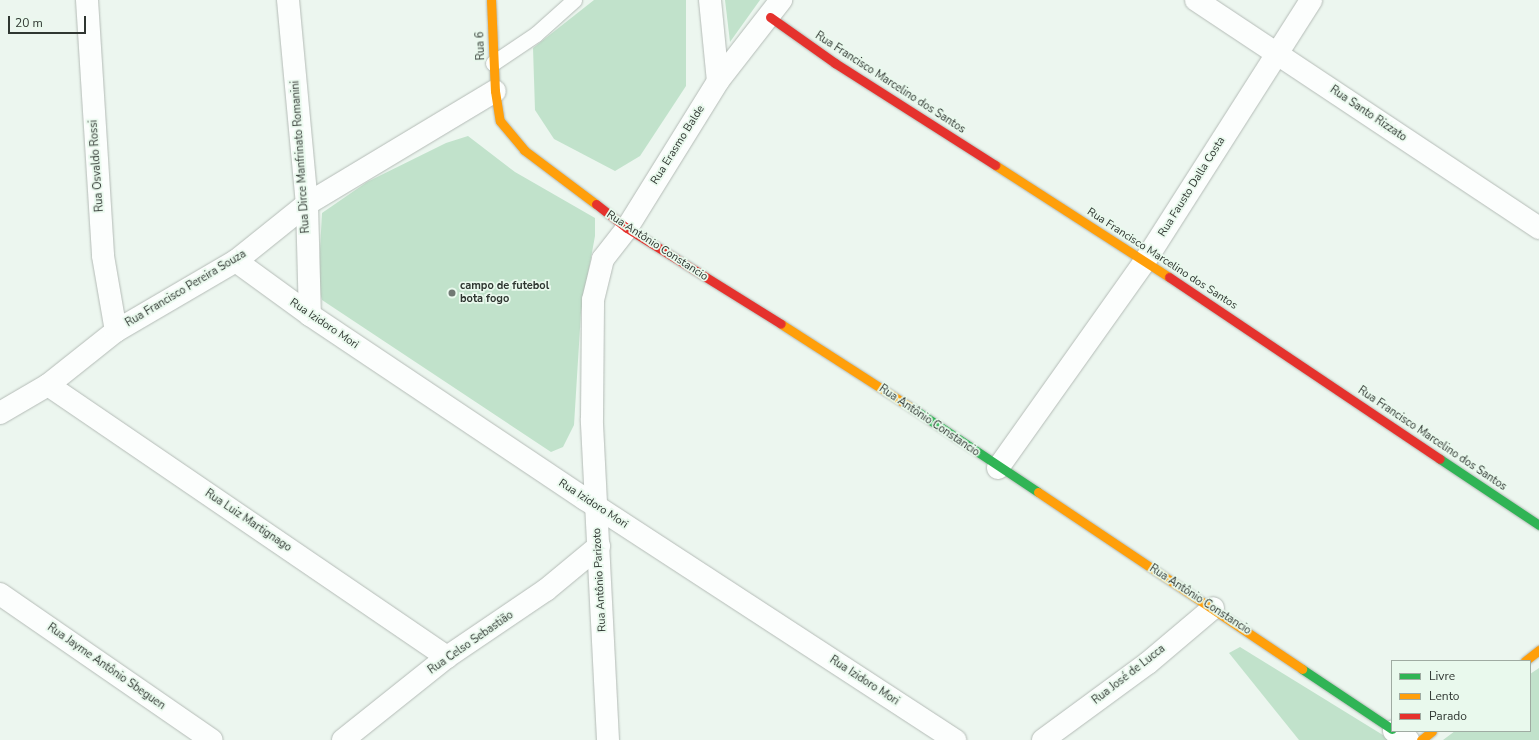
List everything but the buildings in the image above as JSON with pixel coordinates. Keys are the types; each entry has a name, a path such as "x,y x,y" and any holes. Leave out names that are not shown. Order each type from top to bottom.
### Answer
{"street":[{"name":"Rua Osvaldo Rossi","path":"86,0 103,256 116,331"},
{"name":"Rua Dirce Manfrinato Romanini","path":"288,0 307,204 310,315"},
{"name":"Rua 6","path":"491,0 495,91"},
{"path":"710,0 718,81"},
{"name":"Rua Santo Rizzato","path":"1196,0 1539,228"},
{"name":"Rua Fausto Dalla Costa","path":"998,468 1145,262 1311,0"},
{"name":"Rua Erasmo Balde","path":"593,300 603,259 626,228 718,81 775,8"},
{"name":"Rua Francisco Marcelino dos Santos","path":"775,8 835,63 1145,262 1539,525"},
{"name":"Rua Francisco Pereira Souza","path":"0,412 48,385 116,331 236,262 307,204 495,91"},
{"name":"Rua Antônio Constancio","path":"495,91 500,121 524,150 626,228 852,368 998,468 1213,608 1391,728"},
{"name":"Rua Izidoro Mori","path":"236,262 310,315 597,507 955,740"},
{"name":"Rua Antônio Parizoto","path":"593,300 592,419 608,740"},
{"name":"Rua Luiz Martignago","path":"48,385 447,658"},
{"name":"Rua Celso Sebastião","path":"343,740 447,658 546,590 599,546"},
{"name":"Rua Jayme Antônio Sbeguen","path":"0,594 212,740"},
{"name":"Rua José de Lucca","path":"1043,740 1148,663 1213,608"},
{"path":"1526,660 1539,650"},
{"path":"1396,732 1408,740"},
{"path":"1420,740 1431,732"}],"lane":[{"path":"493,63 536,34 574,0"}],"green space":[{"path":"594,0 686,0 686,86 640,156 615,171 554,139 535,110 533,48"},
{"path":"725,0 760,0 730,42"},
{"name":"campo de futebol bota fogo","path":"468,136 515,172 595,218 595,236 581,312 574,425 563,447 551,452 322,300 318,286 322,213 367,182 446,143"},
{"path":"1240,647 1391,740 1299,740 1229,653"},
{"path":"1539,668 1539,740 1443,740 1454,732 1531,732 1531,673"}],"traffic: fast":[{"path":"912,408 1038,492"},
{"path":"1440,459 1539,525"},
{"path":"1302,669 1391,728"}],"traffic: slow":[{"path":"491,0 495,91 500,121 524,150 596,204"},
{"path":"995,165 1169,277"},
{"path":"781,324 912,408"},
{"path":"1038,492 1302,669"},
{"path":"1526,660 1539,650"},
{"path":"1421,740 1431,732"}],"traffic: jam":[{"path":"770,17 835,63 995,165"},
{"path":"596,204 627,228 781,324"},
{"path":"1169,277 1440,459"}],"place":[{"name":"campo de futebol bota fogo","path":"452,293"}]}
